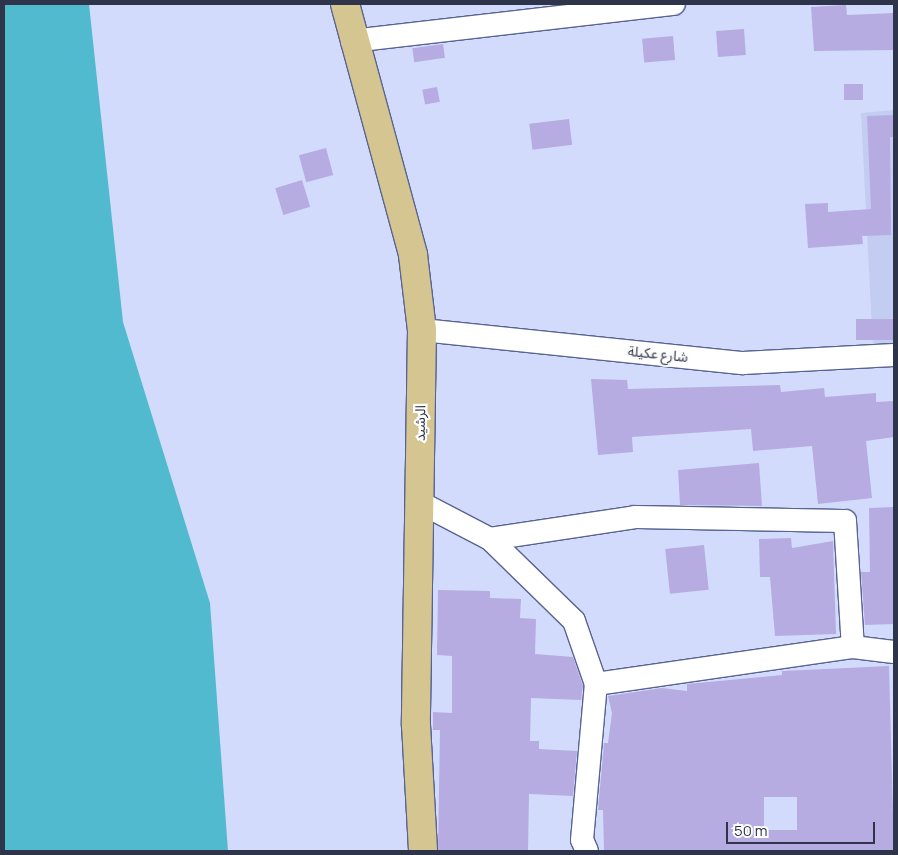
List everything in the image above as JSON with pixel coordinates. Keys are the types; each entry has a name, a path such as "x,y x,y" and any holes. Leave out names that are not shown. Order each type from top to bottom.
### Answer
{"main road":[{"name":"الرشيد","path":"345,4 352,41 413,255 422,330 416,725 423,851"}],"street":[{"path":"352,41 674,4"},
{"name":"شارع عكيلة","path":"422,330 743,363 894,355"},
{"path":"419,502 490,539 574,621 596,684 582,840 588,851"},
{"path":"490,539 635,517 845,521 853,647"},
{"path":"596,684 853,647 894,652"}],"shaded area":[{"path":"4,4 89,4 123,322 210,603 228,851 4,851"},
{"path":"894,110 894,347 873,349 861,113"}],"building":[{"path":"846,5 847,15 894,13 894,50 814,51 811,7"},
{"path":"744,29 746,55 718,57 716,31"},
{"path":"673,36 675,60 644,63 642,39"},
{"path":"443,44 445,58 414,62 412,48"},
{"path":"844,84 863,84 863,100 844,100"},
{"path":"437,87 440,102 425,105 422,90"},
{"path":"894,115 894,137 890,137 891,235 862,236 863,244 808,248 805,204 828,203 828,212 871,209 867,116"},
{"path":"569,119 572,145 532,150 529,124"},
{"path":"326,148 333,175 306,182 299,155"},
{"path":"302,180 310,207 283,215 275,188"},
{"path":"856,319 894,319 894,340 856,340"},
{"path":"591,379 627,380 628,389 780,385 781,392 824,388 825,397 876,393 876,402 894,401 894,437 866,441 872,498 818,504 812,446 753,451 751,429 632,437 633,452 598,455"},
{"path":"759,463 762,506 680,505 678,470"},
{"path":"894,507 894,624 865,625 861,572 870,572 869,508"},
{"path":"791,538 792,548 833,541 836,634 775,636 770,577 760,577 759,539"},
{"path":"704,545 709,590 670,594 665,549"},
{"path":"438,590 490,591 490,598 521,599 520,618 536,619 535,654 573,657 583,686 581,700 531,698 530,741 539,741 539,749 577,751 573,796 529,794 528,851 438,851 440,730 433,730 433,712 452,713 452,656 437,655"},
{"path":"889,666 894,851 604,851 603,810 598,810 604,743 608,743 612,713 608,696 662,688 687,691 687,684 782,675 782,671","holes":["764,797 797,797 797,830 764,830"]}]}
